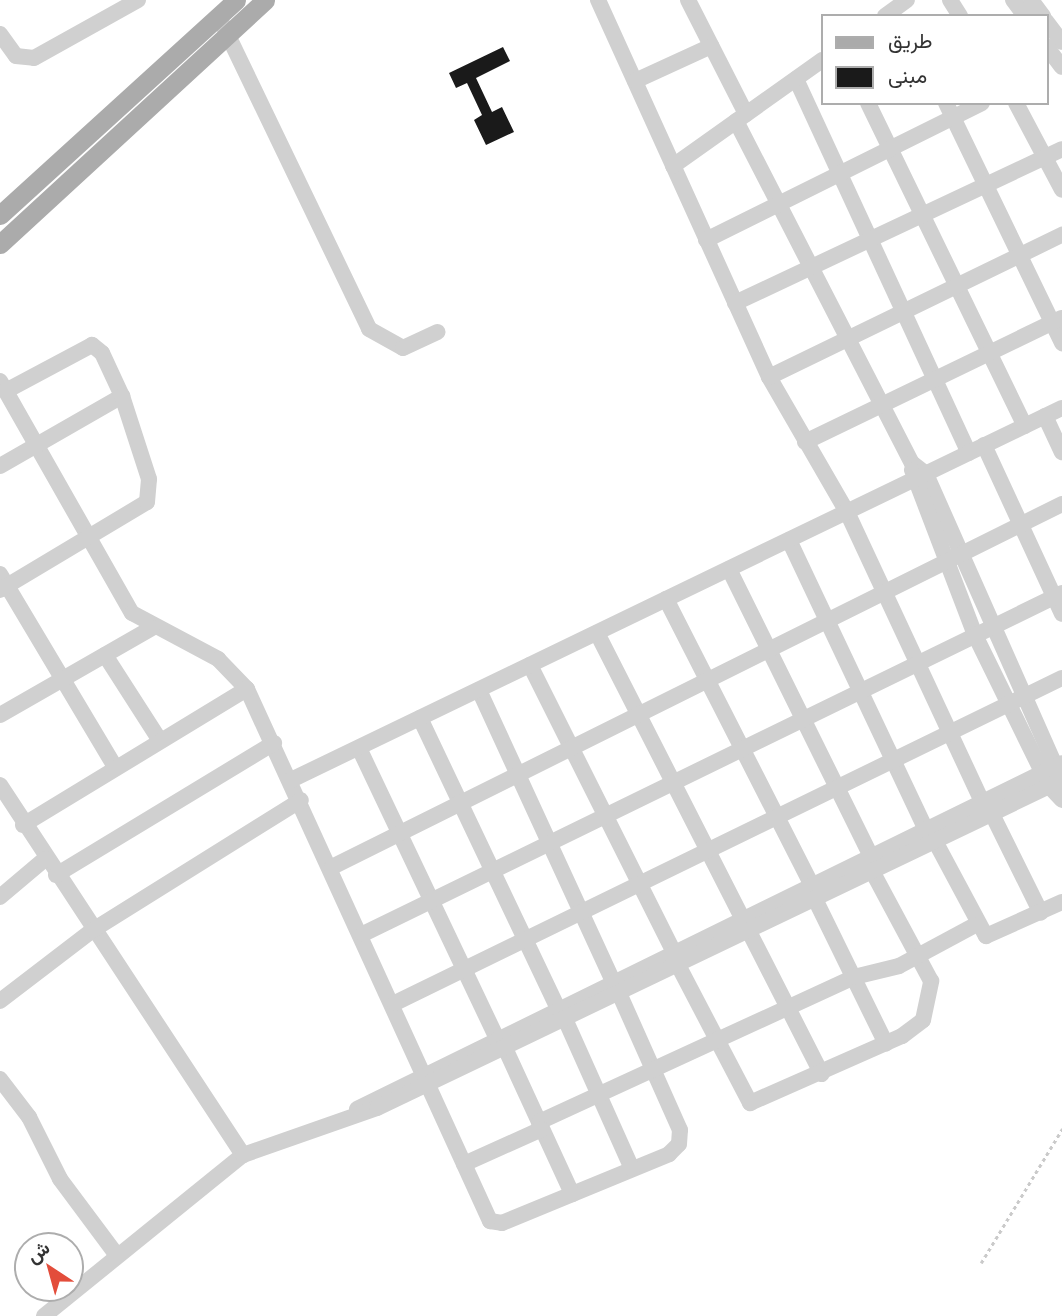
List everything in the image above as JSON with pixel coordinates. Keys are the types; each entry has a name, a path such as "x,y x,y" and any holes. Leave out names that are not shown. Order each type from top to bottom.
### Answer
{"main road":[{"path":"2,210 236,0"},
{"path":"0,244 265,0"}],"street":[{"path":"0,34 16,56 34,58 138,0"},
{"path":"598,0 769,377 847,512 950,733 1041,913"},
{"path":"44,1316 116,1254 243,1155 352,1113 428,1078 930,835 1056,780 1015,701 975,635 952,558 919,477 777,205 711,46 688,0"},
{"path":"889,14 907,0"},
{"path":"218,16 369,329 403,348 438,332"},
{"path":"1048,24 1062,42"},
{"path":"635,80 711,46"},
{"path":"1048,50 1056,68"},
{"path":"673,166 820,61"},
{"path":"796,79 969,453"},
{"path":"869,105 894,147 1025,426"},
{"path":"706,240 894,147 950,110 973,105"},
{"path":"1017,105 1062,190"},
{"path":"950,110 1020,256 1057,321 1062,343"},
{"path":"735,303 1062,149"},
{"path":"769,377 1062,235"},
{"path":"805,442 1057,321"},
{"path":"114,765 2,583 90,538 139,510 150,495 122,396 102,353 92,345 3,386 38,441 90,538 132,613 152,628 218,659 247,689 395,1003 464,1164 494,1223 669,1154 680,1137 616,987 479,690"},
{"path":"0,466 38,441 122,396"},
{"path":"291,780 1062,408"},
{"path":"1045,416 1062,452"},
{"path":"984,446 1058,595 1062,614"},
{"path":"332,867 1062,504"},
{"path":"789,540 975,925 991,937 1062,902"},
{"path":"952,558 991,627 1015,701"},
{"path":"530,665 715,1043 750,1103 886,1044 914,1030 930,1008 931,981 871,864 837,788 729,569"},
{"path":"363,934 1058,595"},
{"path":"666,599 777,817 886,1044"},
{"path":"0,715 152,628"},
{"path":"597,633 821,1074"},
{"path":"106,655 159,738"},
{"path":"395,1003 1062,678"},
{"path":"23,825 114,765 247,689"},
{"path":"420,718 562,1013 632,1169"},
{"path":"56,875 274,743"},
{"path":"359,748 572,1194"},
{"path":"2,792 243,1155"},
{"path":"0,1001 93,930 301,800"},
{"path":"0,897 45,859"},
{"path":"464,1164 599,1094 854,977 918,956 975,925"},
{"path":"0,1079 36,1128 60,1179 116,1254"}],"path":[{"path":"981,1264 1062,1129"}],"building":[{"path":"503,47 510,61 476,78 492,112 502,107 514,132 486,145 474,120 482,115 467,83 456,88 449,73"}]}
